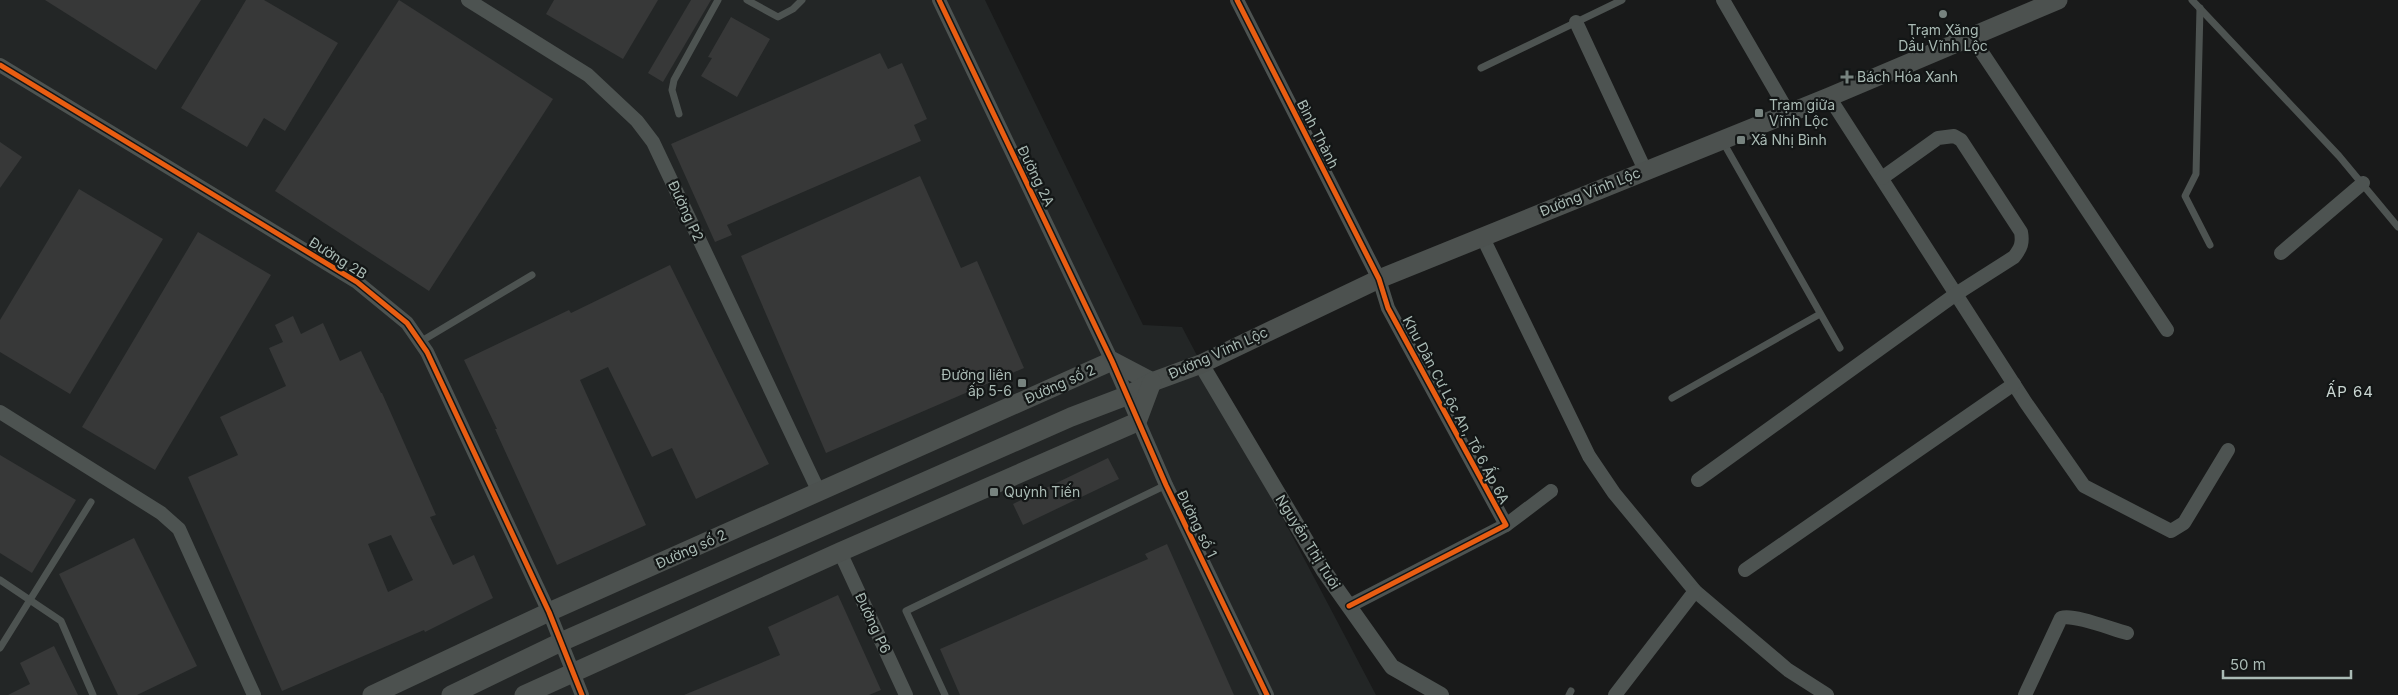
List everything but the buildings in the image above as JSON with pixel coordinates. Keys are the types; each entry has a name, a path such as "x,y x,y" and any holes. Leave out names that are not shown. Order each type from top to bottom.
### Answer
{"main road":[{"name":"Đường Vĩnh Lộc","path":"1126,396 1152,382 1201,364 1378,279 1829,97 2058,0"},
{"name":"Đường số 2","path":"372,695 549,612 1112,361 1152,382"},
{"path":"524,695 840,552 1137,422 1152,382"},
{"path":"451,695 560,642 1078,414 1126,396"}],"street":[{"name":"Đường P2","path":"468,0 588,75 637,121 653,142 819,492"},
{"name":"Đường 2A","path":"939,0 1112,361"},
{"name":"Bình Thành","path":"1238,0 1378,279"},
{"path":"1724,0 1788,112"},
{"path":"1576,22 1645,170"},
{"path":"1971,36 2167,330"},
{"name":"Đường 2B","path":"0,65 357,282 407,323 427,352 549,612 582,695"},
{"path":"1829,97 2014,384 2084,486 2171,531 2184,523 2228,450"},
{"path":"1698,480 1956,294 2014,257 2021,248 2023,240 2021,232 1961,140 1954,136 1938,138 1882,178"},
{"path":"2281,253 2363,183"},
{"path":"1482,236 1589,456 1614,493 1695,591 1788,670 1827,695"},
{"name":"Khu Dân Cư Lộc An, Tổ 6 Ấp 6A","path":"1349,606 1506,525 1388,308 1378,279"},
{"name":"Đường số 1","path":"1112,361 1166,485 1267,695"},
{"name":"Nguyễn Thị Tuôi","path":"1201,364 1324,571 1392,667 1441,695"},
{"path":"1745,570 2014,384"},
{"path":"0,412 161,514 179,529 254,695"},
{"path":"1506,525 1550,491"},
{"name":"Đường P6","path":"840,552 906,695"},
{"path":"1615,695 1695,591"},
{"path":"2025,695 2061,618 2079,619 2127,634"}],"lane":[{"path":"680,114 672,90 674,80 718,0"},
{"path":"747,0 778,18 802,0"},
{"path":"1481,68 1622,0"},
{"path":"2192,0 2363,183 2398,227"},
{"path":"2200,8 2196,174 2185,196 2210,245"},
{"path":"1721,140 1840,348"},
{"path":"420,342 532,274"},
{"path":"1672,398 1820,314"},
{"path":"945,695 906,612 1166,485"},
{"path":"0,648 91,502"},
{"path":"0,580 32,599 61,621 94,695"}],"shaded area":[{"path":"0,0 985,0 1143,325 1182,327 1376,695 0,695"}],"cycle path":[{"path":"939,0 1112,361 1166,485 1267,695"},
{"path":"1237,0 1379,279 1388,308 1506,525 1349,606"},
{"path":"0,65 357,282 407,323 427,352 549,612 582,695"}],"place":[{"name":"Trạm Xăng Dầu Vĩnh Lộc","path":"1943,14"},
{"name":"Bách Hóa Xanh","path":"1847,77"},
{"name":"Trạm giữa Vĩnh Lộc","path":"1759,113"},
{"name":"Xã Nhị Bình","path":"1741,140"},
{"name":"Đường liên ấp 5-6","path":"1022,383"},
{"name":"Quỳnh Tiến","path":"994,492"}],"district":[{"name":"ẤP 64","path":"2350,392"}]}
